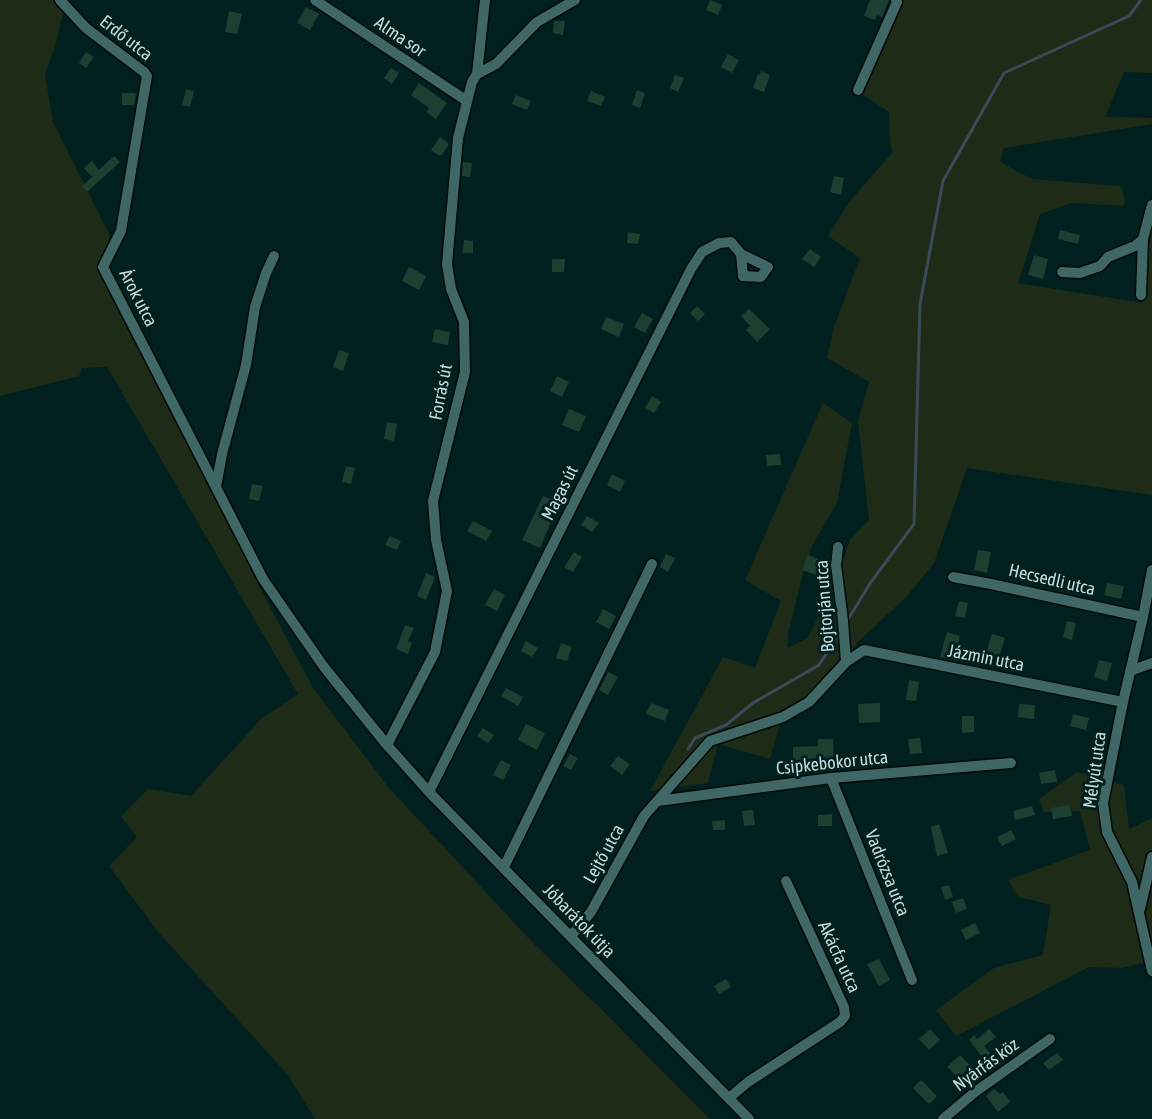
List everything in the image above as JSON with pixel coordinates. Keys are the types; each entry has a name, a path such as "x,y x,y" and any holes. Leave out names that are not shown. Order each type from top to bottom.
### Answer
{"street":[{"name":"Erdő utca","path":"60,0 86,28 147,76"},
{"name":"Alma sor","path":"315,0 467,101"},
{"name":"Forrás út","path":"387,745 435,652 447,591 436,540 433,501 465,372 464,322 451,289 447,264 458,138 472,82 477,74 485,0"},
{"path":"477,74 496,64 537,22 575,0"},
{"path":"858,90 896,0"},
{"name":"Árok utca","path":"147,76 121,231 103,267 216,487"},
{"path":"1141,295 1143,239 1152,205"},
{"path":"1062,272 1080,273 1100,266 1107,258 1135,246 1143,239"},
{"name":"Magas út","path":"429,792 691,269 702,252 719,243 731,242 741,254"},
{"path":"216,487 222,454 246,365 255,307 274,256"},
{"name":"Jóbarátok útja","path":"216,487 263,579 324,667 387,745 429,792 749,1119"},
{"name":"Bojtorján utca","path":"838,547 836,565 846,662"},
{"path":"504,867 652,564"},
{"name":"Mélyút utca","path":"1152,570 1105,789 1104,817 1112,843 1128,872 1152,971"},
{"name":"Hecsedli utca","path":"953,577 1143,617"},
{"name":"Jázmin utca","path":"846,662 864,650 1123,702"},
{"name":"Lejtő utca","path":"571,936 591,912 644,816 710,741 783,717 809,702 846,662"},
{"path":"1130,671 1152,663"},
{"name":"Csipkebokor utca","path":"658,801 831,778 1011,763"},
{"name":"Vadrózsa utca","path":"831,778 912,980"},
{"path":"1138,915 1152,857"},
{"name":"Akácfa utca","path":"729,1098 748,1082 840,1022 845,1016 844,1007 786,881"},
{"name":"Nyárfás köz","path":"943,1119 975,1092 1050,1039"}],"green space":[{"path":"0,0 54,0 63,13 55,47 45,74 53,122 110,236 103,267 259,586 313,688 389,788 533,943 710,1119 315,1119 288,1075 159,933 109,866 137,837 121,817 148,789 191,796 262,718 298,694 107,367 82,368 79,376 0,396"},
{"path":"900,0 1152,0 1152,73 1124,72 1105,117 1152,118 1152,124 1004,148 1000,162 1032,179 1120,186 1125,201 1123,206 1072,203 1040,214 1018,283 1143,303 1142,251 1152,221 1152,495 967,468 934,563 907,596 858,642 817,697 781,721 770,759 718,744 708,783 650,791 723,657 755,668 781,601 745,580 823,403 852,423 837,503 812,546 804,569 788,634 788,648 807,638 833,590 850,539 869,520 858,421 869,382 827,358 834,327 860,258 828,236 849,202 893,152 890,144 889,112 859,92"},
{"path":"1077,772 1124,785 1129,829 1152,818 1152,961 1122,968 1089,967 956,1036 936,1010 994,968 1043,955 1051,905 1018,897 1008,880 1090,850 1080,811 1044,812 1039,799"}],"building":[{"path":"710,0 722,5 718,15 706,10"},
{"path":"870,0 889,0 882,17 877,15 875,20 864,16"},
{"path":"306,7 319,14 310,30 297,23"},
{"path":"229,11 242,14 237,34 225,32"},
{"path":"554,21 565,21 563,35 553,33"},
{"path":"86,52 94,57 86,68 79,63"},
{"path":"728,54 739,60 732,73 721,67"},
{"path":"391,68 399,73 392,84 384,78"},
{"path":"761,71 770,75 764,92 753,88"},
{"path":"675,75 684,78 678,92 670,88"},
{"path":"419,83 447,103 436,119 426,112 429,108 411,95"},
{"path":"186,89 194,91 190,107 182,105"},
{"path":"637,90 645,93 640,108 632,105"},
{"path":"591,91 605,97 601,106 587,101"},
{"path":"122,93 136,93 134,105 122,105"},
{"path":"516,95 531,101 527,110 512,104"},
{"path":"440,137 449,144 442,155 438,155 431,150"},
{"path":"114,156 120,162 87,192 82,186 92,177 84,168 92,161 99,170"},
{"path":"463,162 472,163 470,177 462,176"},
{"path":"834,176 844,178 841,195 830,192"},
{"path":"1060,230 1080,235 1078,244 1058,239"},
{"path":"628,232 640,234 638,244 627,243"},
{"path":"464,240 473,241 473,253 463,253"},
{"path":"810,249 821,257 814,267 802,259"},
{"path":"1034,255 1048,259 1043,279 1028,275"},
{"path":"552,259 565,259 564,272 552,272"},
{"path":"409,267 426,276 419,290 402,281"},
{"path":"697,306 705,314 698,321 690,313"},
{"path":"749,309 770,329 757,342 746,330 750,326 741,316"},
{"path":"642,313 653,319 645,333 634,327"},
{"path":"606,317 624,324 619,337 601,329"},
{"path":"435,329 450,332 448,345 432,342"},
{"path":"339,350 349,353 343,371 333,367"},
{"path":"557,376 569,382 562,397 550,391"},
{"path":"652,396 661,402 654,413 645,408"},
{"path":"569,409 586,416 579,432 562,425"},
{"path":"387,422 397,424 394,441 384,439"},
{"path":"780,454 781,465 767,466 766,455"},
{"path":"346,466 355,468 351,484 342,482"},
{"path":"612,474 625,481 620,492 607,485"},
{"path":"252,484 263,486 259,501 249,499"},
{"path":"543,496 559,503 540,548 522,540"},
{"path":"587,516 599,523 592,532 581,525"},
{"path":"473,521 492,531 486,541 467,531"},
{"path":"390,536 401,541 397,550 385,545"},
{"path":"978,550 991,552 987,573 974,570"},
{"path":"574,552 582,557 573,572 564,567"},
{"path":"666,554 675,558 668,572 660,567"},
{"path":"808,555 825,562 819,576 802,570"},
{"path":"426,573 435,577 426,600 417,596"},
{"path":"1107,583 1124,586 1121,599 1104,595"},
{"path":"494,589 505,595 497,611 485,605"},
{"path":"959,601 968,603 965,618 955,616"},
{"path":"603,609 616,616 609,629 596,622"},
{"path":"1067,621 1076,623 1072,640 1063,637"},
{"path":"405,625 414,628 408,641 412,643 408,654 396,649"},
{"path":"947,632 960,636 954,660 940,657"},
{"path":"992,634 1005,638 998,660 985,656"},
{"path":"526,641 538,648 532,657 521,651"},
{"path":"561,643 572,647 567,661 556,658"},
{"path":"1099,660 1112,663 1107,681 1094,677"},
{"path":"608,672 618,677 608,695 599,690"},
{"path":"909,680 919,682 916,701 906,700"},
{"path":"506,688 523,697 518,706 501,696"},
{"path":"651,703 669,710 665,721 646,714"},
{"path":"880,703 880,722 859,723 858,704"},
{"path":"1019,704 1035,705 1034,719 1018,717"},
{"path":"1073,714 1089,718 1086,730 1070,726"},
{"path":"962,716 974,716 974,732 962,733"},
{"path":"526,724 545,733 537,750 518,740"},
{"path":"483,728 494,735 488,743 477,736"},
{"path":"920,738 922,753 910,754 908,739"},
{"path":"818,739 833,739 834,761 793,760 793,747 818,746"},
{"path":"570,754 578,758 571,770 563,766"},
{"path":"618,756 630,764 622,775 610,766"},
{"path":"501,760 511,765 503,780 493,775"},
{"path":"1055,770 1057,782 1041,784 1039,773"},
{"path":"1070,805 1072,816 1053,819 1051,808"},
{"path":"1032,806 1035,815 1015,820 1013,811"},
{"path":"753,810 755,825 744,826 742,811"},
{"path":"832,814 832,826 818,826 818,815"},
{"path":"725,820 725,830 713,830 712,821"},
{"path":"939,824 948,853 937,856 931,827"},
{"path":"1011,830 1016,839 1002,846 997,837"},
{"path":"949,885 953,897 945,900 941,887"},
{"path":"963,898 967,909 956,913 952,902"},
{"path":"975,923 980,933 966,940 961,930"},
{"path":"879,959 890,980 879,986 867,964"},
{"path":"726,979 731,987 719,994 714,986"},
{"path":"930,1029 940,1040 929,1050 919,1039"},
{"path":"989,1029 996,1037 984,1046 994,1057 987,1063 969,1040 974,1035 977,1039"},
{"path":"1057,1053 1063,1060 1049,1070 1043,1063"},
{"path":"960,1055 971,1066 959,1078 947,1067"},
{"path":"921,1080 937,1096 929,1104 913,1088"},
{"path":"994,1089 1000,1094 1003,1092 1010,1102 998,1112 986,1096"}],"waterway":[{"path":"847,621 871,582 914,524 920,304 943,181 1004,73 1129,16 1141,0"},
{"path":"688,749 695,738 726,725 753,703 819,665 840,632"}]}
